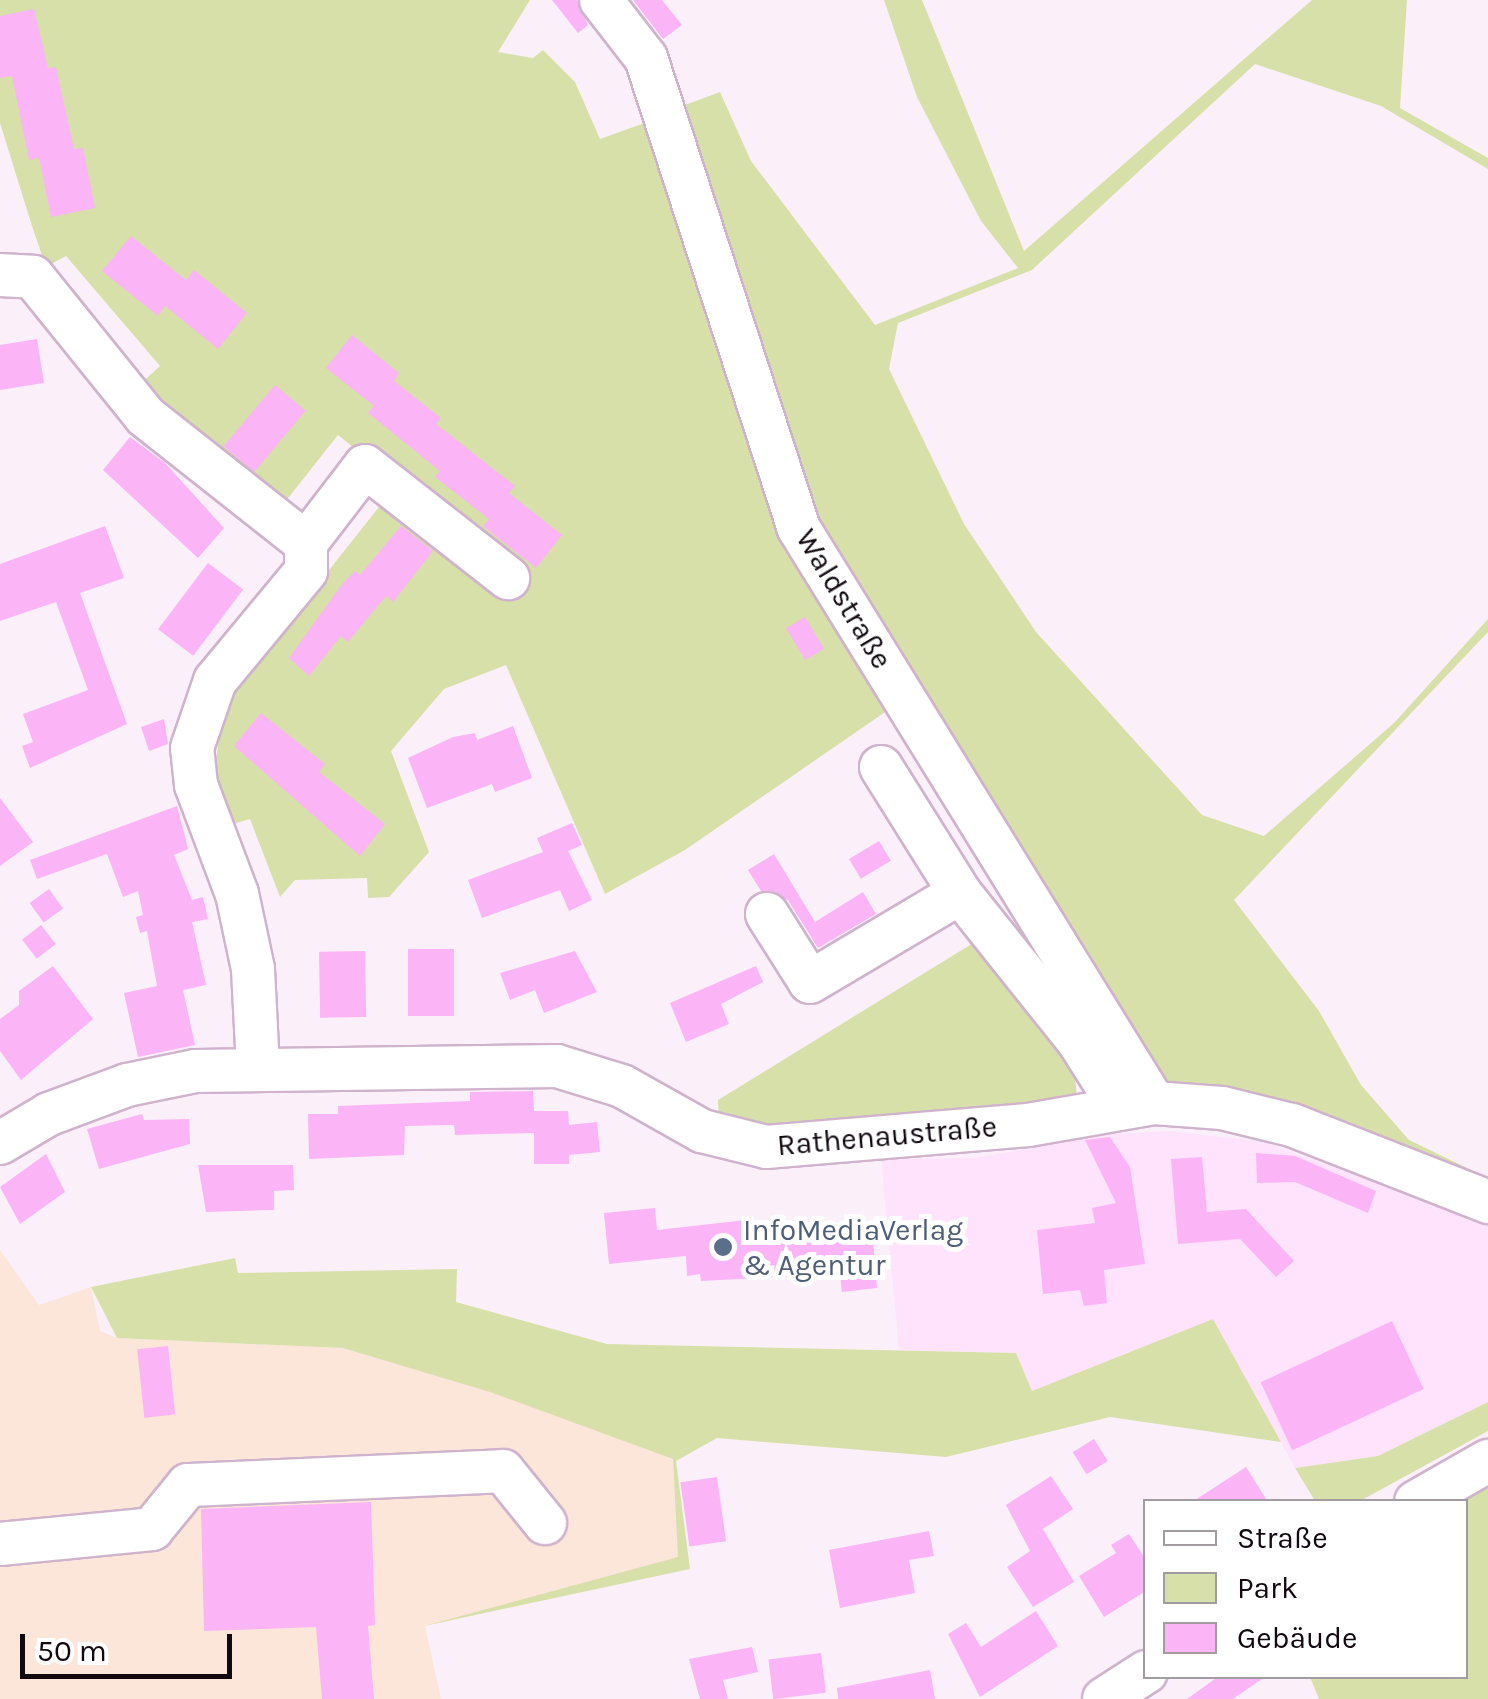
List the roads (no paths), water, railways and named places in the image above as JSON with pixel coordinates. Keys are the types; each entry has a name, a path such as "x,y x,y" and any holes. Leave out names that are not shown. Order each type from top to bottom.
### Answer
{"street":[{"name":"Waldstraße","path":"601,0 646,58 798,526 1137,1105"},
{"path":"0,275 33,277 144,416 306,544"},
{"path":"258,1068 253,969 237,894 196,785 192,748 215,681 306,571 306,544 365,466 508,578"},
{"path":"881,767 960,893 1079,1042 1137,1105"},
{"path":"767,914 810,982 960,893"},
{"name":"Rathenaustraße","path":"0,1144 49,1114 128,1084 258,1068 557,1066 622,1086 702,1132 766,1146 1028,1125 1137,1105 1222,1108 1292,1125 1488,1202"},
{"path":"1421,1499 1488,1461"},
{"path":"0,1544 152,1530 188,1485 504,1471 545,1524"}],"place":[{"name":"InfoMediaVerlag & Agentur","path":"723,1247"}]}
